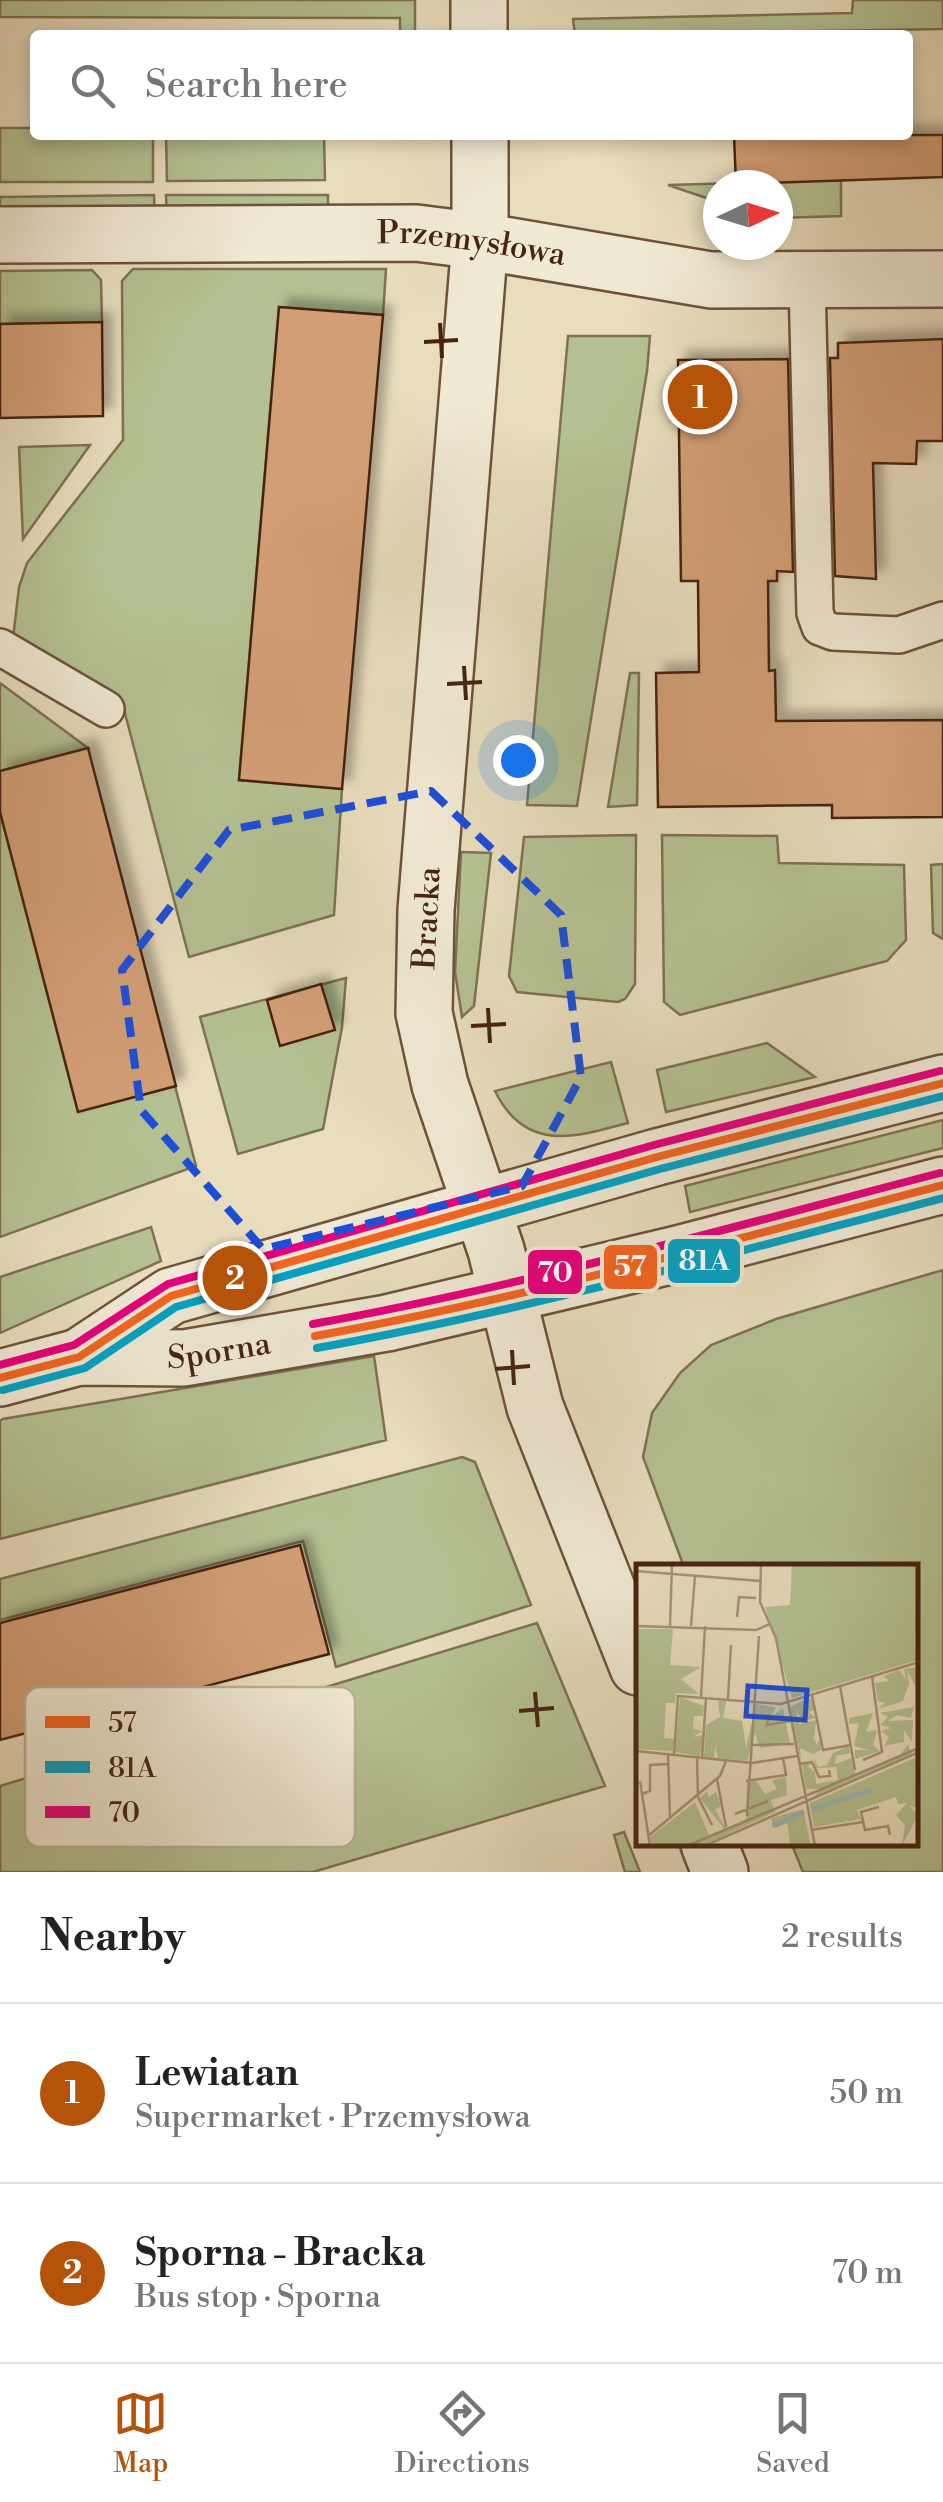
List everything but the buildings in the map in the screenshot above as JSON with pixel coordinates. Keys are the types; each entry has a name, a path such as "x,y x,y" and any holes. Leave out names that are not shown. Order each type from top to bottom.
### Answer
{"street":[{"path":"479,0 479,30"},
{"name":"Bracka","path":"480,140 480,240 426,910 424,1012 440,1085 508,1294 535,1407 636,1662"},
{"name":"Przemysłowa","path":"0,235 416,233 480,240 711,280 943,279"},
{"name":"Sporna","path":"79,1357 171,1296 656,1156 943,1083"},
{"name":"Sporna","path":"0,1378 79,1357 184,1358 387,1324 943,1185"},
{"path":"710,1847 720,1872"}],"lane":[{"path":"807,281 815,613 820,626 834,632 898,635 943,620"},
{"path":"0,647 106,708"}],"highlighted area":[{"path":"431,791 561,915 581,1077 522,1186 263,1249 141,1110 122,970 229,830"}],"green space":[{"path":"0,0 415,0 415,30 400,30 400,18 0,17"},
{"path":"853,0 943,0 943,29 574,30 573,19 852,13"},
{"path":"0,128 30,128 30,140 153,140 153,182 0,182"},
{"path":"166,140 324,140 325,180 167,181"},
{"path":"841,180 841,216 793,218 793,181"},
{"path":"703,184 703,197 668,185"},
{"path":"154,195 155,219 0,220 0,197"},
{"path":"166,195 328,195 328,219 167,219"},
{"path":"133,269 386,269 383,315 279,307 239,780 342,789 334,915 189,957 122,702 12,647 19,587 27,563 123,440 122,281"},
{"path":"92,270 101,280 102,322 0,324 0,271"},
{"path":"568,336 650,336 577,806 527,805"},
{"path":"90,445 23,539 19,447"},
{"path":"630,673 639,673 637,805 608,807"},
{"path":"0,683 88,748 0,771"},
{"path":"0,812 78,1111 175,1086 196,1166 0,1237"},
{"path":"636,835 635,984 625,999 618,1002 517,992 509,976 524,837"},
{"path":"662,835 777,836 779,863 904,865 906,940 887,961 680,1015 664,1002"},
{"path":"461,852 491,853 474,1006 462,1017 455,972"},
{"path":"943,864 943,939 933,933 931,865"},
{"path":"346,978 342,1027 323,1129 238,1154 200,1017"},
{"path":"767,1043 815,1077 666,1112 657,1070"},
{"path":"611,1062 628,1123 588,1133 552,1136 521,1124 495,1091"},
{"path":"943,1120 943,1148 690,1212 685,1186"},
{"path":"151,1227 161,1261 0,1333 0,1277"},
{"path":"943,1270 943,1872 803,1872 793,1847 918,1847 918,1564 683,1564 643,1457 652,1413 680,1373 711,1345 776,1319"},
{"path":"374,1356 386,1440 0,1539 3,1419"},
{"path":"462,1457 475,1462 531,1605 336,1667 303,1541 0,1620 0,1579"},
{"path":"537,1623 605,1786 313,1872 0,1872 0,1786 25,1778 25,1847 355,1847 355,1687 326,1687"},
{"path":"624,1832 640,1872 625,1872 614,1835"}],"transit line":[{"name":"70","path":"0,1365 74,1345 168,1284 654,1145 940,1071"},
{"name":"57","path":"0,1378 79,1357 171,1296 657,1157 943,1083"},
{"name":"81A","path":"3,1390 85,1368 176,1307 660,1169 943,1096"},
{"name":"70","path":"313,1324 549,1274 940,1173"},
{"name":"57","path":"315,1336 552,1286 943,1185"},
{"name":"81A","path":"317,1348 553,1298 943,1198"}],"place":[{"name":"Lewiatan","path":"700,397"},
{"name":"Sporna - Bracka","path":"235,1278"}]}
